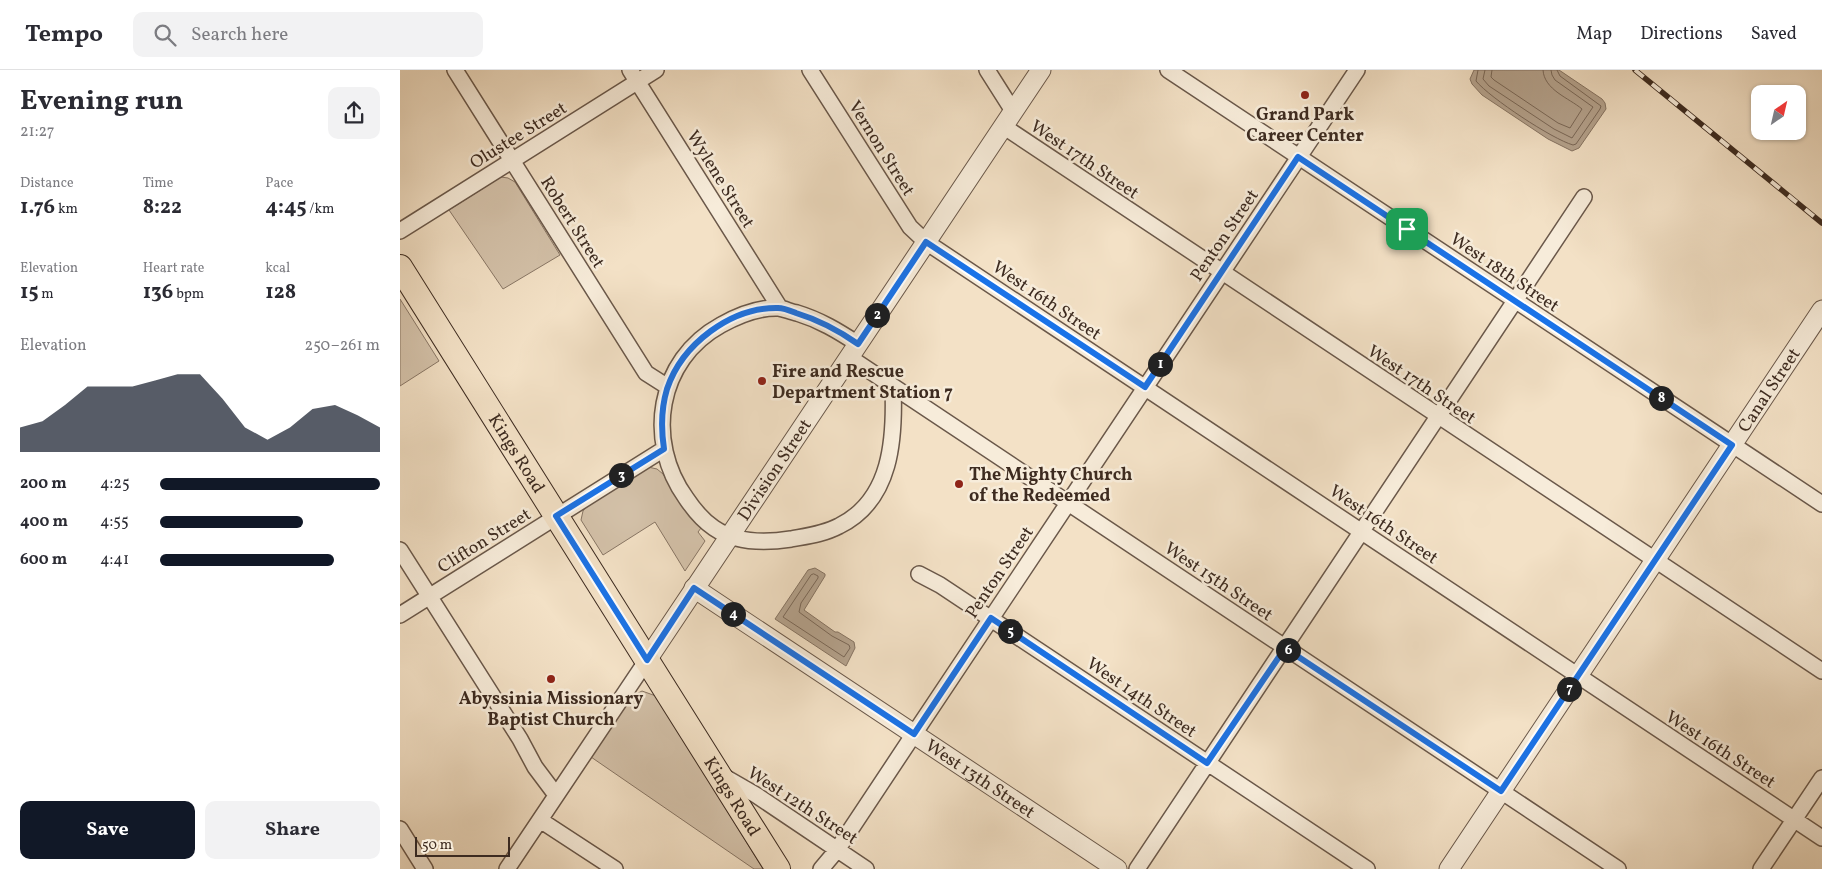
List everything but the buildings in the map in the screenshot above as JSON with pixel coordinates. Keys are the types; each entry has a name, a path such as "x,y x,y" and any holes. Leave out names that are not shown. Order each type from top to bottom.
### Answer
{"main road":[{"name":"Kings Road","path":"400,267 778,869"}],"street":[{"name":"Robert Street","path":"454,70 646,372 668,387"},
{"name":"Olustee Street","path":"400,231 512,161 634,76 656,70"},
{"name":"Vernon Street","path":"810,70 910,227 926,242"},
{"path":"987,70 1008,119"},
{"name":"Division Street","path":"507,869 1041,70"},
{"name":"West 18th Street","path":"1168,70 1822,504"},
{"name":"Penton Street","path":"821,869 837,850 1356,70"},
{"name":"Wylene Street","path":"634,76 780,308"},
{"name":"West 17th Street","path":"1008,119 1222,272 1822,671"},
{"path":"1137,869 1584,197"},
{"name":"West 16th Street","path":"926,242 1822,838"},
{"path":"780,308 754,310 714,328 685,356 668,387 662,410 662,435 669,469 680,490 695,510 715,529 729,536 753,540 780,541 814,535 837,527 858,514 875,493 891,452 894,422 893,387"},
{"name":"West 15th Street","path":"780,308 832,327 853,351 893,387 1618,869"},
{"name":"Canal Street","path":"1449,869 1822,310"},
{"name":"Clifton Street","path":"400,615 664,449"},
{"path":"400,550 520,739 535,767 556,795"},
{"name":"West 14th Street","path":"920,574 991,618 1367,869"},
{"name":"West 13th Street","path":"694,588 1116,869"},
{"name":"West 12th Street","path":"718,773 756,795 866,869"},
{"path":"1761,869 1822,778"},
{"path":"540,820 615,869"},
{"path":"400,829 425,869"}],"shaded area":[{"path":"501,177 515,182 560,255 503,289 449,210"},
{"path":"400,299 439,361 400,386"},
{"path":"648,467 657,469 663,474 681,505 701,528 698,532 705,541 685,571 655,522 603,555 581,520 583,511 588,504"},
{"path":"642,691 656,696 763,869 754,869 591,757 621,711 635,695"}],"water":[{"path":"1474,70 1559,70 1602,99 1606,109 1579,148 1572,151 1548,139 1482,95 1470,79"},
{"path":"815,568 825,574 825,576 804,610 835,632 854,642 855,648 846,666 775,619 808,570"}],"railway":[{"path":"1635,70 1822,223"}],"place":[{"name":"Grand Park Career Center","path":"1305,95"},
{"name":"Fire and Rescue Department Station 7","path":"762,381"},
{"name":"The Mighty Church of the Redeemed","path":"959,484"},
{"name":"Abyssinia Missionary Baptist Church","path":"551,679"}],"route":[{"path":"1298,157 1407,229 1732,445 1501,791 1285,648 1207,763 991,618 914,734 694,588 647,660 556,516 664,449 662,410 668,387 685,356 714,328 754,310 780,308 832,327 858,344 926,242 1145,387 1298,157"}]}
